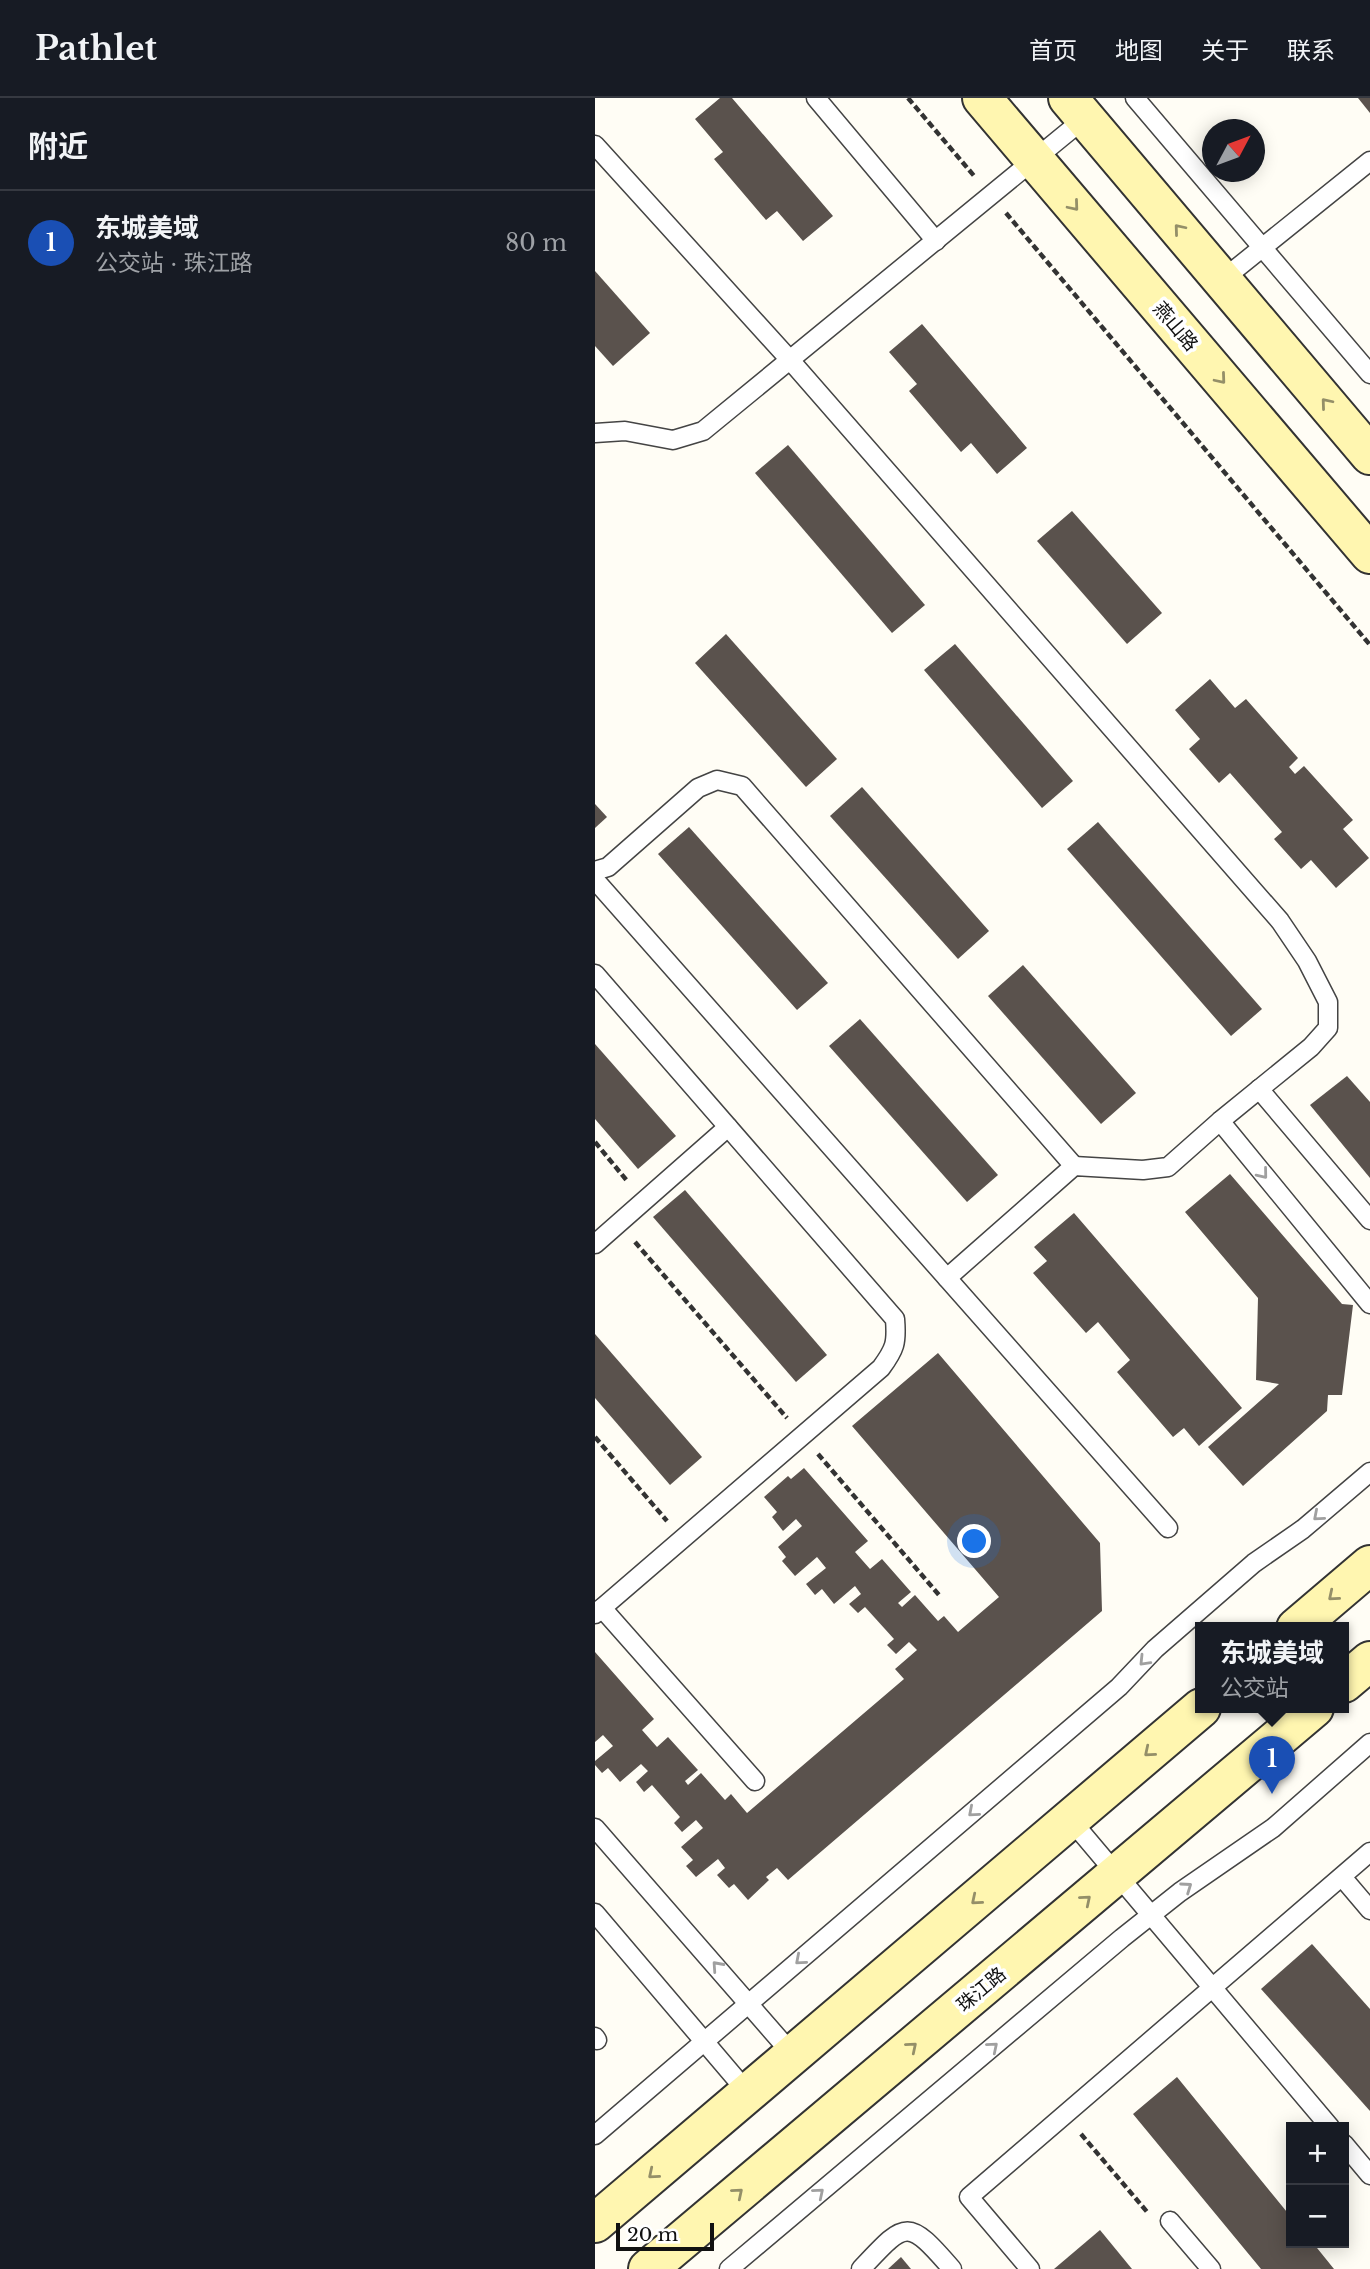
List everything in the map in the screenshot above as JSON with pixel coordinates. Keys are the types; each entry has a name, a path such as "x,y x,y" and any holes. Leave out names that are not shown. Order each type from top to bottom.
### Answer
{"street":[{"name":"燕山路","path":"982,98 1370,554"},
{"path":"1077,108 1370,455"},
{"path":"1303,1622 1370,1564"},
{"path":"1349,1679 1370,1661"},
{"path":"595,2223 1195,1713"},
{"name":"珠江路","path":"648,2269 1308,1713"}],"lane":[{"path":"816,98 936,241"},
{"path":"1135,98 1370,374"},
{"path":"595,433 625,431 673,440 703,431 1035,160 1077,108"},
{"path":"595,145 790,360 1280,921 1307,961 1328,1002 1328,1028 1311,1047 1168,1167 1143,1170 1074,1166 947,1278"},
{"path":"1222,280 1370,161"},
{"path":"595,871 608,867 698,788 717,780 742,786 1074,1166"},
{"path":"595,880 1168,1528"},
{"path":"595,974 895,1319 897,1339 893,1352 881,1368 599,1611 755,1781"},
{"path":"1259,1089 1370,1220"},
{"path":"1220,1121 1370,1304"},
{"path":"595,1244 728,1127"},
{"path":"595,2135 1119,1687 1156,1649 1254,1563 1303,1529 1370,1472"},
{"path":"729,2269 1151,1915 1273,1828 1370,1743"},
{"path":"1070,1819 1326,2122"},
{"path":"595,1828 793,2055"},
{"path":"1030,2269 969,2197 1370,1852"},
{"path":"1342,1877 1370,1910"},
{"path":"595,1913 706,2040 748,2093"},
{"path":"1349,2150 1370,2175"},
{"path":"1170,2221 1212,2269"},
{"path":"861,2269 887,2241 899,2232 910,2231 920,2234 952,2269"}],"path":[{"path":"908,98 1370,645"},
{"path":"595,1142 644,1200"},
{"path":"619,1223 939,1595"},
{"path":"595,1437 682,1538"},
{"path":"1065,2115 1157,2223 1170,2221"}],"building":[{"path":"720,98 732,98 833,216 803,241 777,211 766,220 714,159 723,152 695,119"},
{"path":"1358,98 1370,98 1370,113"},
{"path":"595,271 650,333 613,366 595,346"},
{"path":"922,324 1027,448 997,474 971,443 961,452 909,391 917,384 889,352"},
{"path":"788,445 925,605 892,633 755,473"},
{"path":"1072,511 1162,613 1127,644 1037,541"},
{"path":"726,634 837,759 806,787 695,663"},
{"path":"955,644 1073,781 1042,808 924,670"},
{"path":"1210,679 1235,708 1246,699 1298,758 1289,767 1295,774 1304,766 1353,820 1343,829 1369,858 1336,888 1311,860 1301,869 1274,839 1282,832 1230,773 1219,783 1189,749 1200,739 1175,710"},
{"path":"862,787 989,931 958,959 830,816"},
{"path":"595,804 607,817 595,828"},
{"path":"1098,822 1262,1009 1231,1036 1067,849"},
{"path":"689,827 828,983 797,1010 658,854"},
{"path":"1023,965 1136,1093 1101,1124 988,996"},
{"path":"860,1019 998,1175 967,1202 829,1046"},
{"path":"595,1044 676,1136 638,1169 595,1119"},
{"path":"1347,1076 1370,1102 1370,1178 1310,1105"},
{"path":"1230,1174 1342,1304 1353,1305 1342,1395 1328,1395 1327,1411 1243,1486 1208,1447 1279,1384 1256,1380 1258,1298 1185,1212"},
{"path":"685,1190 827,1355 796,1382 653,1217"},
{"path":"1074,1213 1242,1408 1199,1446 1184,1428 1173,1437 1117,1372 1130,1360 1098,1322 1086,1333 1033,1273 1047,1261 1034,1247"},
{"path":"595,1334 702,1457 670,1485 595,1398"},
{"path":"938,1353 1100,1543 1102,1611 788,1880 777,1868 766,1877 769,1880 748,1900 734,1884 729,1888 717,1875 725,1868 718,1859 696,1877 686,1866 693,1860 681,1847 703,1828 696,1820 682,1832 674,1823 680,1817 652,1785 644,1792 636,1782 648,1771 641,1764 620,1782 608,1768 602,1773 595,1765 595,1761 613,1746 603,1735 595,1742 595,1652 654,1719 642,1730 657,1747 668,1737 698,1770 685,1781 688,1785 701,1773 725,1800 731,1794 747,1813 904,1679 895,1669 917,1650 909,1642 896,1654 887,1645 894,1639 865,1607 858,1613 849,1604 861,1594 855,1586 834,1604 822,1589 815,1595 806,1584 826,1568 817,1557 795,1576 782,1561 786,1557 778,1547 802,1526 796,1519 783,1531 772,1517 777,1512 764,1497 788,1476 791,1479 804,1468 868,1541 855,1552 870,1569 882,1559 911,1592 898,1603 902,1607 915,1595 938,1621 944,1616 958,1632 999,1597 852,1426"},
{"path":"1312,1944 1370,2009 1370,2111 1261,1989"},
{"path":"1177,2077 1286,2211 1286,2248 1317,2248 1334,2269 1261,2269 1133,2114"},
{"path":"1100,2230 1132,2269 1054,2269"},
{"path":"901,2257 911,2269 888,2269"}],"place":[{"name":"东城美域","path":"1272,1794"}]}
